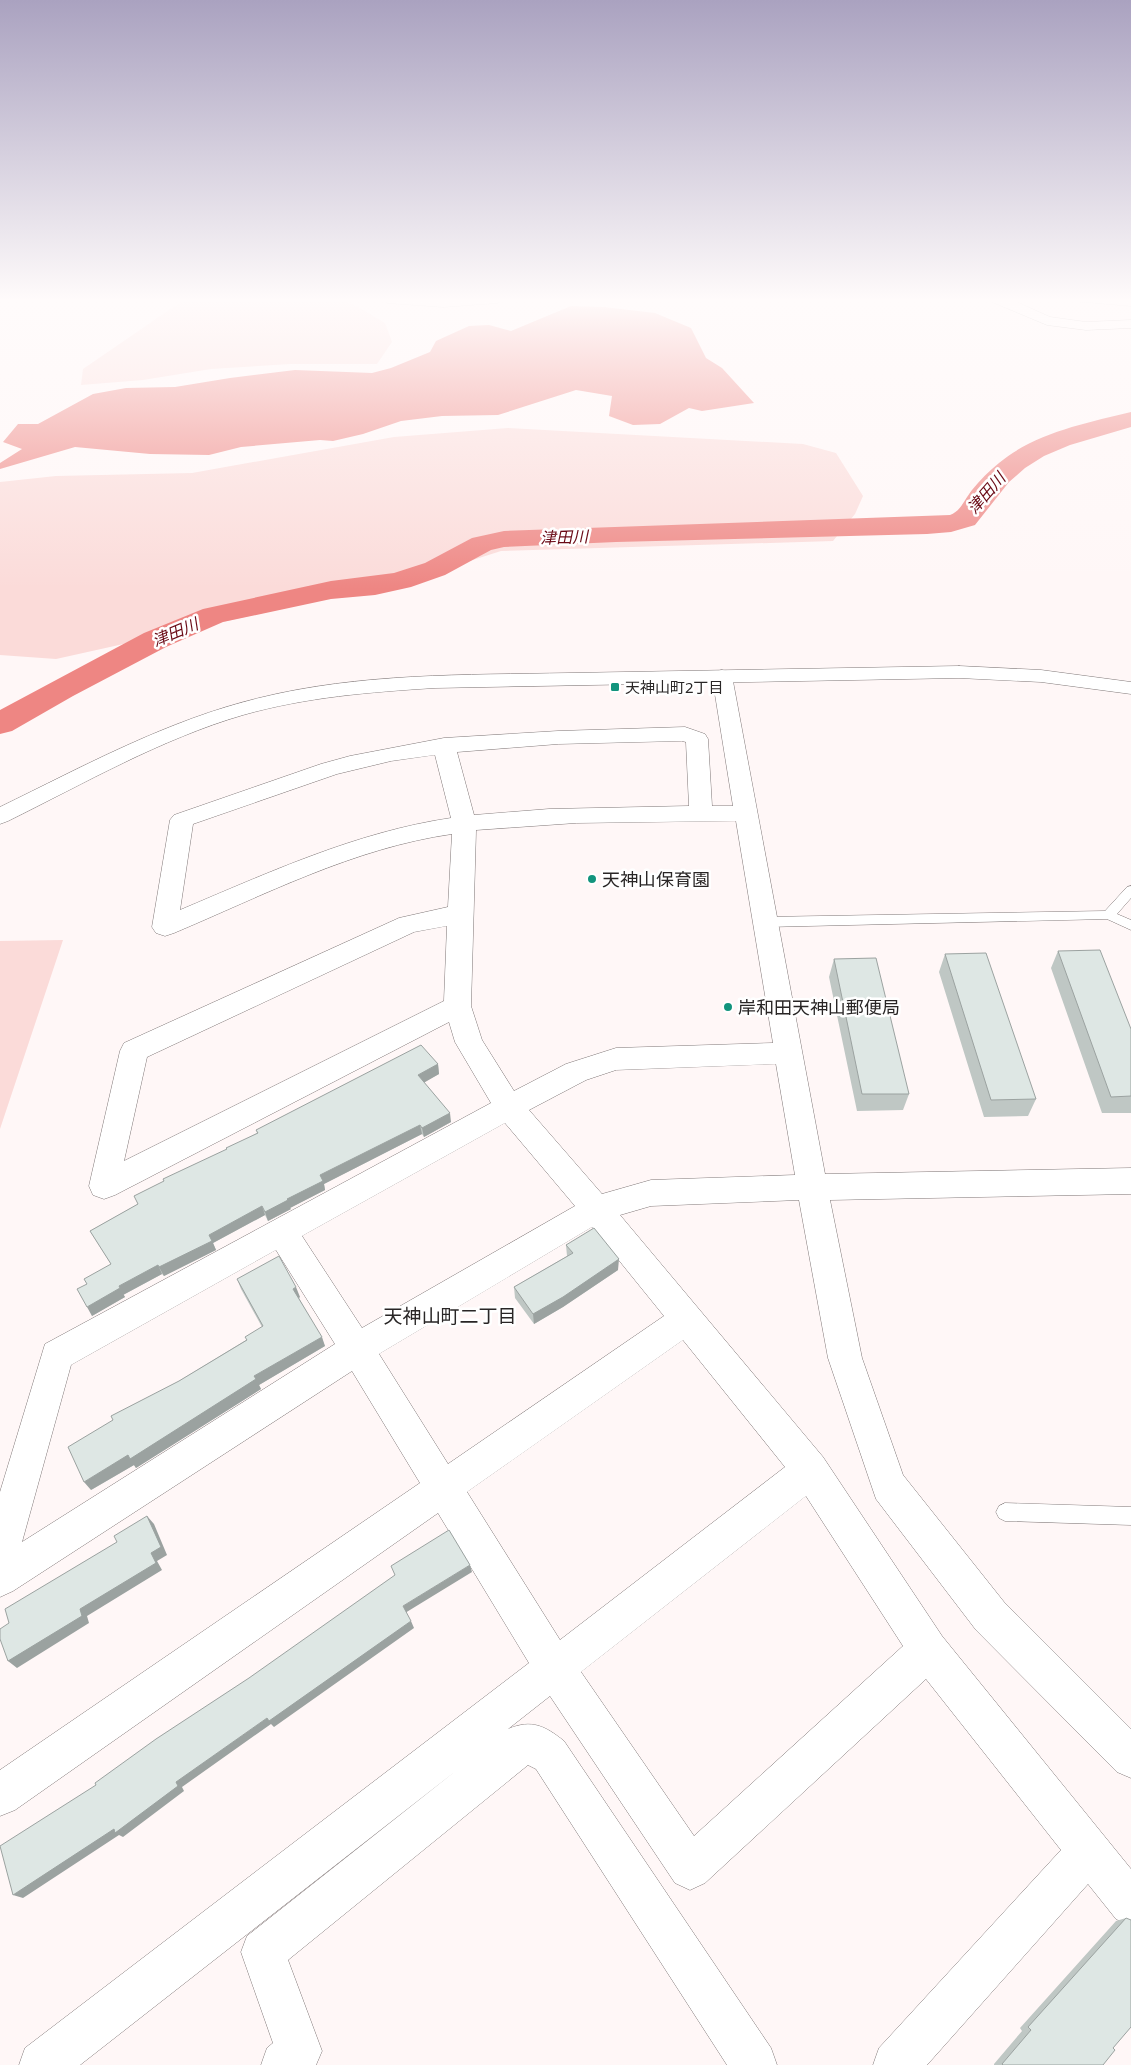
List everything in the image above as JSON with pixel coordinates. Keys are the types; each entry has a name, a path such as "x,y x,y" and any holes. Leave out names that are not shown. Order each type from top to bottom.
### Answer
{"street":[{"path":"0,816 166,736 208,719 285,699 376,685 722,676 994,673 1041,676 1131,688"},
{"path":"722,676 812,1187 845,1358 889,1486 990,1616 1131,1758"},
{"path":"701,813 697,739 685,734 508,739 444,745 351,763 296,778 182,820 165,928 320,861 390,838 464,822 540,817 701,813 746,814"},
{"path":"444,745 464,822 458,1006 469,1042 508,1107 596,1209 810,1470 928,1650 1131,1904"},
{"path":"458,1006 104,1186 134,1051 408,924 461,914"},
{"path":"0,1555 57,1355 508,1107 576,1072 616,1059 789,1053"},
{"path":"0,1578 357,1349 596,1209 651,1193 812,1187 1131,1180"},
{"path":"282,1232 555,1668 690,1868 928,1650"},
{"path":"0,1795 687,1319"},
{"path":"42,2065 810,1470"},
{"path":"284,2065 299,2051 263,1952 521,1744 537,1745 550,1755 754,2065"},
{"path":"896,2065 1089,1851"}],"lane":[{"path":"1108,915 1131,890"},
{"path":"765,922 1108,915 1131,925"},
{"path":"1005,1512 1131,1516"}],"shaded area":[{"path":"90,395 559,395 498,415 442,416 401,421 363,434 333,441 320,440 241,447 209,455 150,454 75,447 0,469 0,463 22,449 3,442 18,424 38,424"},
{"path":"608,395 747,395 754,403 702,411 689,408 660,424 633,425 609,416 612,396"},
{"path":"508,428 803,444 836,453 863,496 855,514 833,541 501,551 407,581 56,659 0,655 0,482 56,476 192,473 394,437"},
{"path":"63,940 0,1129 0,941"}],"building":[{"path":"1100,950 1131,1029 1131,1096 1111,1097 1058,951"},
{"path":"986,953 1036,1099 991,1100 945,954"},
{"path":"876,958 909,1094 862,1094 834,959"},
{"path":"421,1045 438,1064 418,1075 450,1113 422,1128 420,1125 320,1175 323,1181 265,1212 262,1206 209,1235 212,1241 159,1267 158,1265 119,1286 120,1288 87,1307 77,1289 87,1284 84,1279 111,1264 90,1231 138,1204 134,1196 164,1181 163,1179 258,1133 256,1130"},
{"path":"594,1228 619,1259 563,1297 533,1314 514,1287 573,1253 566,1245"},
{"path":"279,1256 296,1287 293,1289 322,1337 254,1376 256,1379 130,1459 128,1455 84,1482 68,1447 113,1420 111,1416 179,1381 247,1340 245,1337 263,1326 237,1279"},
{"path":"147,1516 161,1547 151,1553 156,1563 80,1609 82,1616 8,1661 0,1639 0,1629 9,1623 5,1609 117,1542 114,1536"},
{"path":"449,1530 470,1565 403,1606 411,1621 269,1721 267,1718 176,1782 178,1786 115,1833 114,1829 13,1895 0,1846 96,1785 95,1783 156,1739 249,1678 395,1575 391,1566"},
{"path":"1126,1918 1131,1920 1131,2027 1113,2048 1115,2050 1103,2065 1003,2065 1031,2030 1028,2027"}],"waterway":[{"name":"津田川","path":"0,724 61,689 155,640 214,615 331,590 375,586 401,581 435,569 482,544 504,539 616,534 927,526 956,522 968,517 994,481 1022,458 1061,439 1131,419"}],"place":[{"name":"天神山町2丁目","path":"615,687"},
{"name":"天神山保育園","path":"592,879"},
{"name":"岸和田天神山郵便局","path":"728,1007"}],"district":[{"name":"天神山町二丁目","path":"450,1316"}]}
